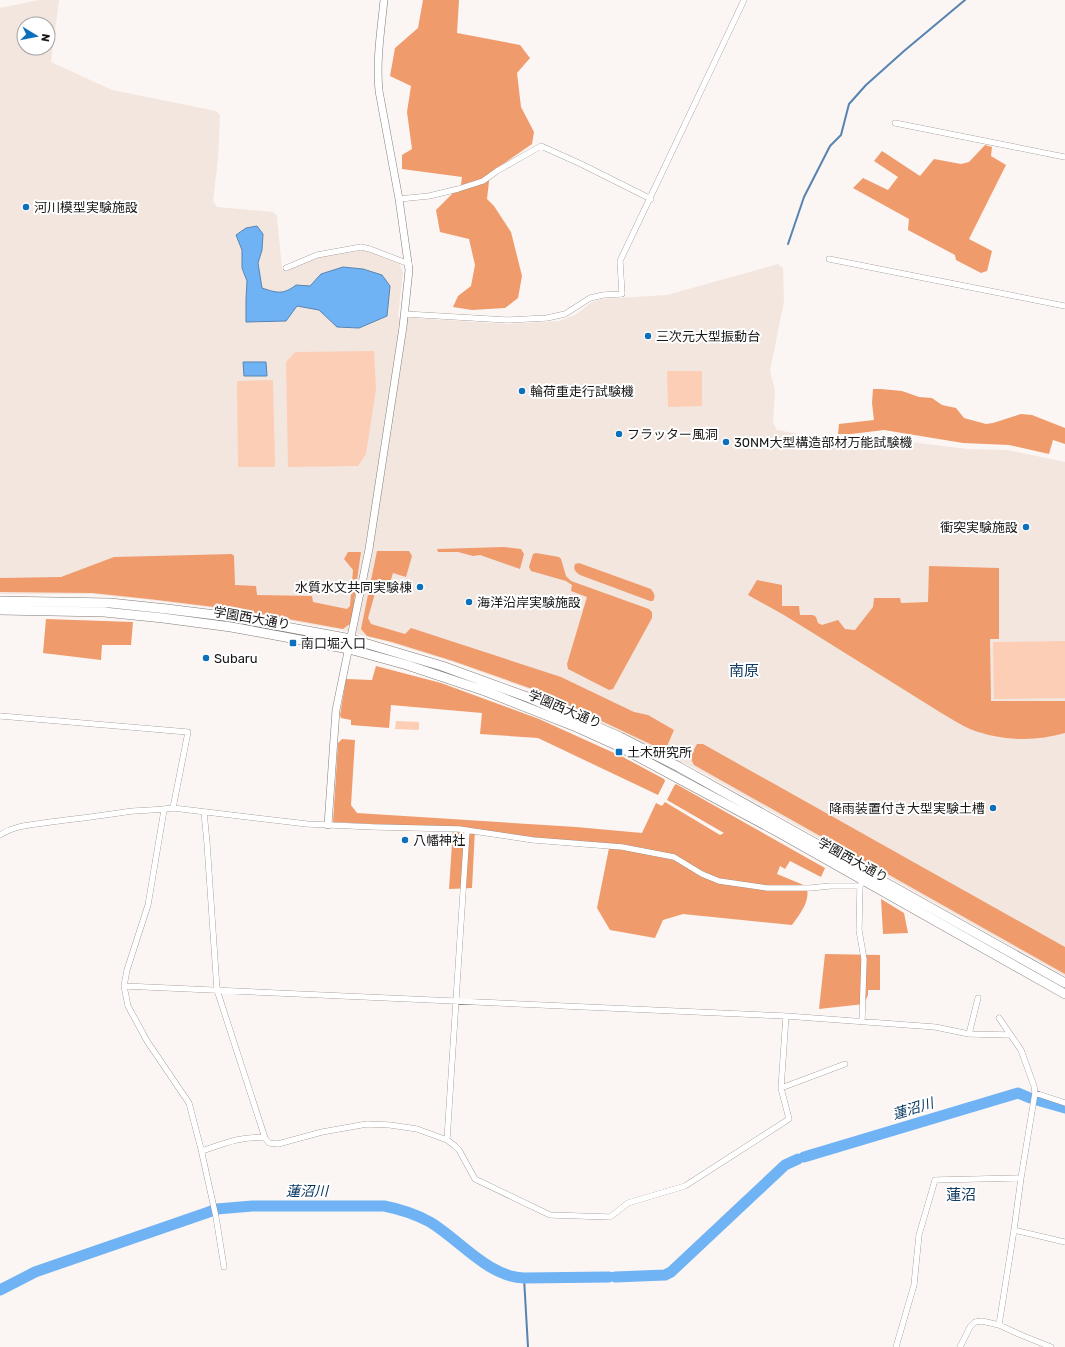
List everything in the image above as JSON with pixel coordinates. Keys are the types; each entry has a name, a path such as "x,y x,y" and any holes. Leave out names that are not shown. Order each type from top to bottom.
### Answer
{"highway":[{"name":"学園西大通り","path":"0,601 110,603 349,649 485,691 574,726 618,746 771,829 862,883 1065,994"},
{"name":"学園西大通り","path":"0,610 167,614 232,618 351,640 442,666 576,717 620,737 679,767 1065,983"}],"street":[{"path":"328,825 336,710 369,549 405,314 409,264 379,91 377,62 384,0"},
{"path":"405,314 507,320 547,318 565,314 590,298 602,295 622,294 620,261 651,199 744,0"},
{"path":"895,123 1065,157"},
{"path":"398,200 429,196 483,181 540,146 581,164 651,199"},
{"path":"286,268 318,255 361,247 409,264"},
{"path":"829,259 1065,306"},
{"path":"0,716 188,732 173,808"},
{"path":"0,835 17,827 135,811 156,809 164,810 173,808 307,824 467,830 533,840 622,847 665,855 681,861 711,878 767,888 810,888 862,883 859,930 864,959 862,1021"},
{"path":"164,810 148,905 127,970 124,986 128,1006 147,1042 189,1104 202,1151 216,1217 224,1267"},
{"path":"204,812 217,990 265,1138 269,1143 278,1144 322,1132 367,1124 390,1125 417,1129 447,1140 459,1150 475,1179 550,1215 610,1217 628,1204 685,1186 789,1120 781,1088 786,1016"},
{"path":"447,1140 467,830"},
{"path":"124,986 786,1016 935,1027 969,1034 1010,1035"},
{"path":"969,1034 978,998"},
{"path":"999,1018 1021,1050 1034,1086 1035,1093 999,1325"},
{"path":"781,1088 845,1064"},
{"path":"1035,1093 1065,1103"},
{"path":"202,1151 226,1143 254,1137 265,1138"},
{"path":"896,1347 914,1285 919,1235 935,1180 1021,1178"},
{"path":"1014,1230 1065,1242"},
{"path":"960,1347 974,1322 982,1321 999,1325 1021,1336 1051,1347"}],"shaded area":[{"path":"39,0 59,0 56,23 56,16 16,16 16,56 52,56 51,62 112,90 216,111 220,115 218,159 213,201 217,207 273,212 277,216 282,269 284,271 323,256 365,250 399,264 403,272 398,317 507,324 559,321 575,315 592,302 602,299 667,295 778,264 783,268 784,301 770,371 775,390 773,422 777,430 834,441 850,442 885,439 968,449 1007,450 1065,462 1065,976 694,768 537,692 453,662 391,643 342,630 238,611 92,594 0,594 0,8"},
{"path":"423,0 459,0 457,33 520,45 530,58 517,73 521,107 534,132 532,144 490,173 487,199 494,206 511,232 522,276 518,298 505,308 472,310 453,307 458,296 471,286 475,265 469,239 440,232 436,210 461,185 462,177 402,169 402,155 412,149 407,112 411,86 390,76 395,48 418,28"},
{"path":"985,145 992,147 991,156 1006,165 969,239 992,251 987,271 981,273 956,260 955,255 908,230 909,219 853,188 863,178 888,190 898,177 874,161 882,151 920,176 934,159 961,164 969,162"},
{"path":"374,351 376,389 366,454 358,466 288,467 286,362 295,352"},
{"path":"667,371 702,371 702,406 668,407"},
{"path":"273,380 275,467 238,467 237,381"},
{"path":"873,389 902,391 919,397 932,398 942,405 956,408 964,418 986,424 1021,414 1032,415 1065,428 1065,444 1053,440 1049,454 1009,445 963,443 884,430 838,434 839,424 874,420 872,403"},
{"path":"504,547 521,549 524,554 520,569 480,555 473,556 458,552 438,552 437,549"},
{"path":"377,551 409,551 412,556 406,577 393,573 389,586 378,583 368,618 371,624 405,634 411,628 561,677 634,712 648,715 674,730 665,751 538,691 453,661 392,642 367,636 361,629"},
{"path":"348,552 361,552 351,623 343,629 239,610 149,599 92,593 0,592 0,578 61,577 114,557 232,554 234,556 235,585 256,586 257,595 312,596 313,602 347,609 350,606 353,570 344,559"},
{"path":"536,553 559,557 566,576 571,581 649,609 652,612 652,618 613,689 609,690 568,669 567,664 587,597 571,591 572,585 566,581 531,571 529,567 533,554"},
{"path":"579,563 651,589 654,599 653,601 650,601 580,575 574,568 575,564"},
{"path":"929,566 999,568 999,639 990,639 991,701 1065,701 1065,733 1041,738 1018,739 994,736 970,729 943,714 784,615 748,595 757,580 782,585 782,606 799,606 800,615 813,615 816,617 818,623 822,625 838,620 845,629 855,630 873,607 874,598 900,598 901,603 928,602"},
{"path":"46,619 133,622 131,645 102,645 101,660 43,653"},
{"path":"1065,641 1065,698 994,699 993,642"},
{"path":"376,666 441,683 539,719 623,757 664,779 665,781 658,795 538,738 480,734 482,713 391,705 389,728 351,725 351,720 341,718 340,715 346,679 372,680"},
{"path":"396,721 419,722 419,729 395,729"},
{"path":"342,739 355,740 351,805 357,813 576,827 642,833 656,803 662,806 665,802 720,835 724,833 667,800 676,784 825,868 821,877 790,861 785,869 780,866 777,874 806,886 806,902 792,925 683,914 663,920 655,938 610,930 597,908 609,848 475,829 472,888 449,889 453,828 333,822 338,743"},
{"path":"697,744 703,744 1065,947 1065,974 694,765 690,757"},
{"path":"881,899 904,913 908,933 883,934"},
{"path":"825,954 880,955 880,990 868,990 868,995 864,1004 819,1009"}],"water":[{"path":"257,226 263,234 262,250 258,263 262,288 276,292 283,292 296,285 310,286 321,274 343,267 363,269 382,275 390,286 387,316 359,328 337,327 319,310 297,306 286,321 246,322 247,281 242,268 242,250 236,235 246,228"},
{"path":"243,362 266,362 267,376 244,376"}],"waterway":[{"path":"788,244 804,197 830,146 841,135 849,104 866,85 965,0"},
{"name":"蓮沼川","path":"804,1157 1018,1093 1030,1098"},
{"name":"蓮沼川","path":"1037,1100 1065,1108"},
{"name":"蓮沼川","path":"615,1277 665,1275 671,1272 785,1165 798,1159"},
{"name":"蓮沼川","path":"0,1290 35,1272 217,1209 252,1206 384,1206 407,1212 430,1222 486,1265 511,1276 524,1278 609,1277"},
{"path":"524,1278 528,1347"}],"place":[{"name":"河川模型実験施設","path":"26,207"},
{"name":"三次元大型振動台","path":"648,336"},
{"name":"輪荷重走行試験機","path":"522,391"},
{"name":"フラッター風洞","path":"619,434"},
{"name":"30NM大型構造部材万能試験機","path":"726,442"},
{"name":"衝突実験施設","path":"1026,527"},
{"name":"水質水文共同実験棟","path":"420,587"},
{"name":"海洋沿岸実験施設","path":"469,602"},
{"name":"南口堀入口","path":"293,643"},
{"name":"Subaru","path":"206,658"},
{"name":"土木研究所","path":"619,752"},
{"name":"降雨装置付き大型実験土槽","path":"993,808"},
{"name":"八幡神社","path":"405,840"}],"district":[{"name":"南原","path":"744,671"},
{"name":"蓮沼","path":"961,1195"}]}
